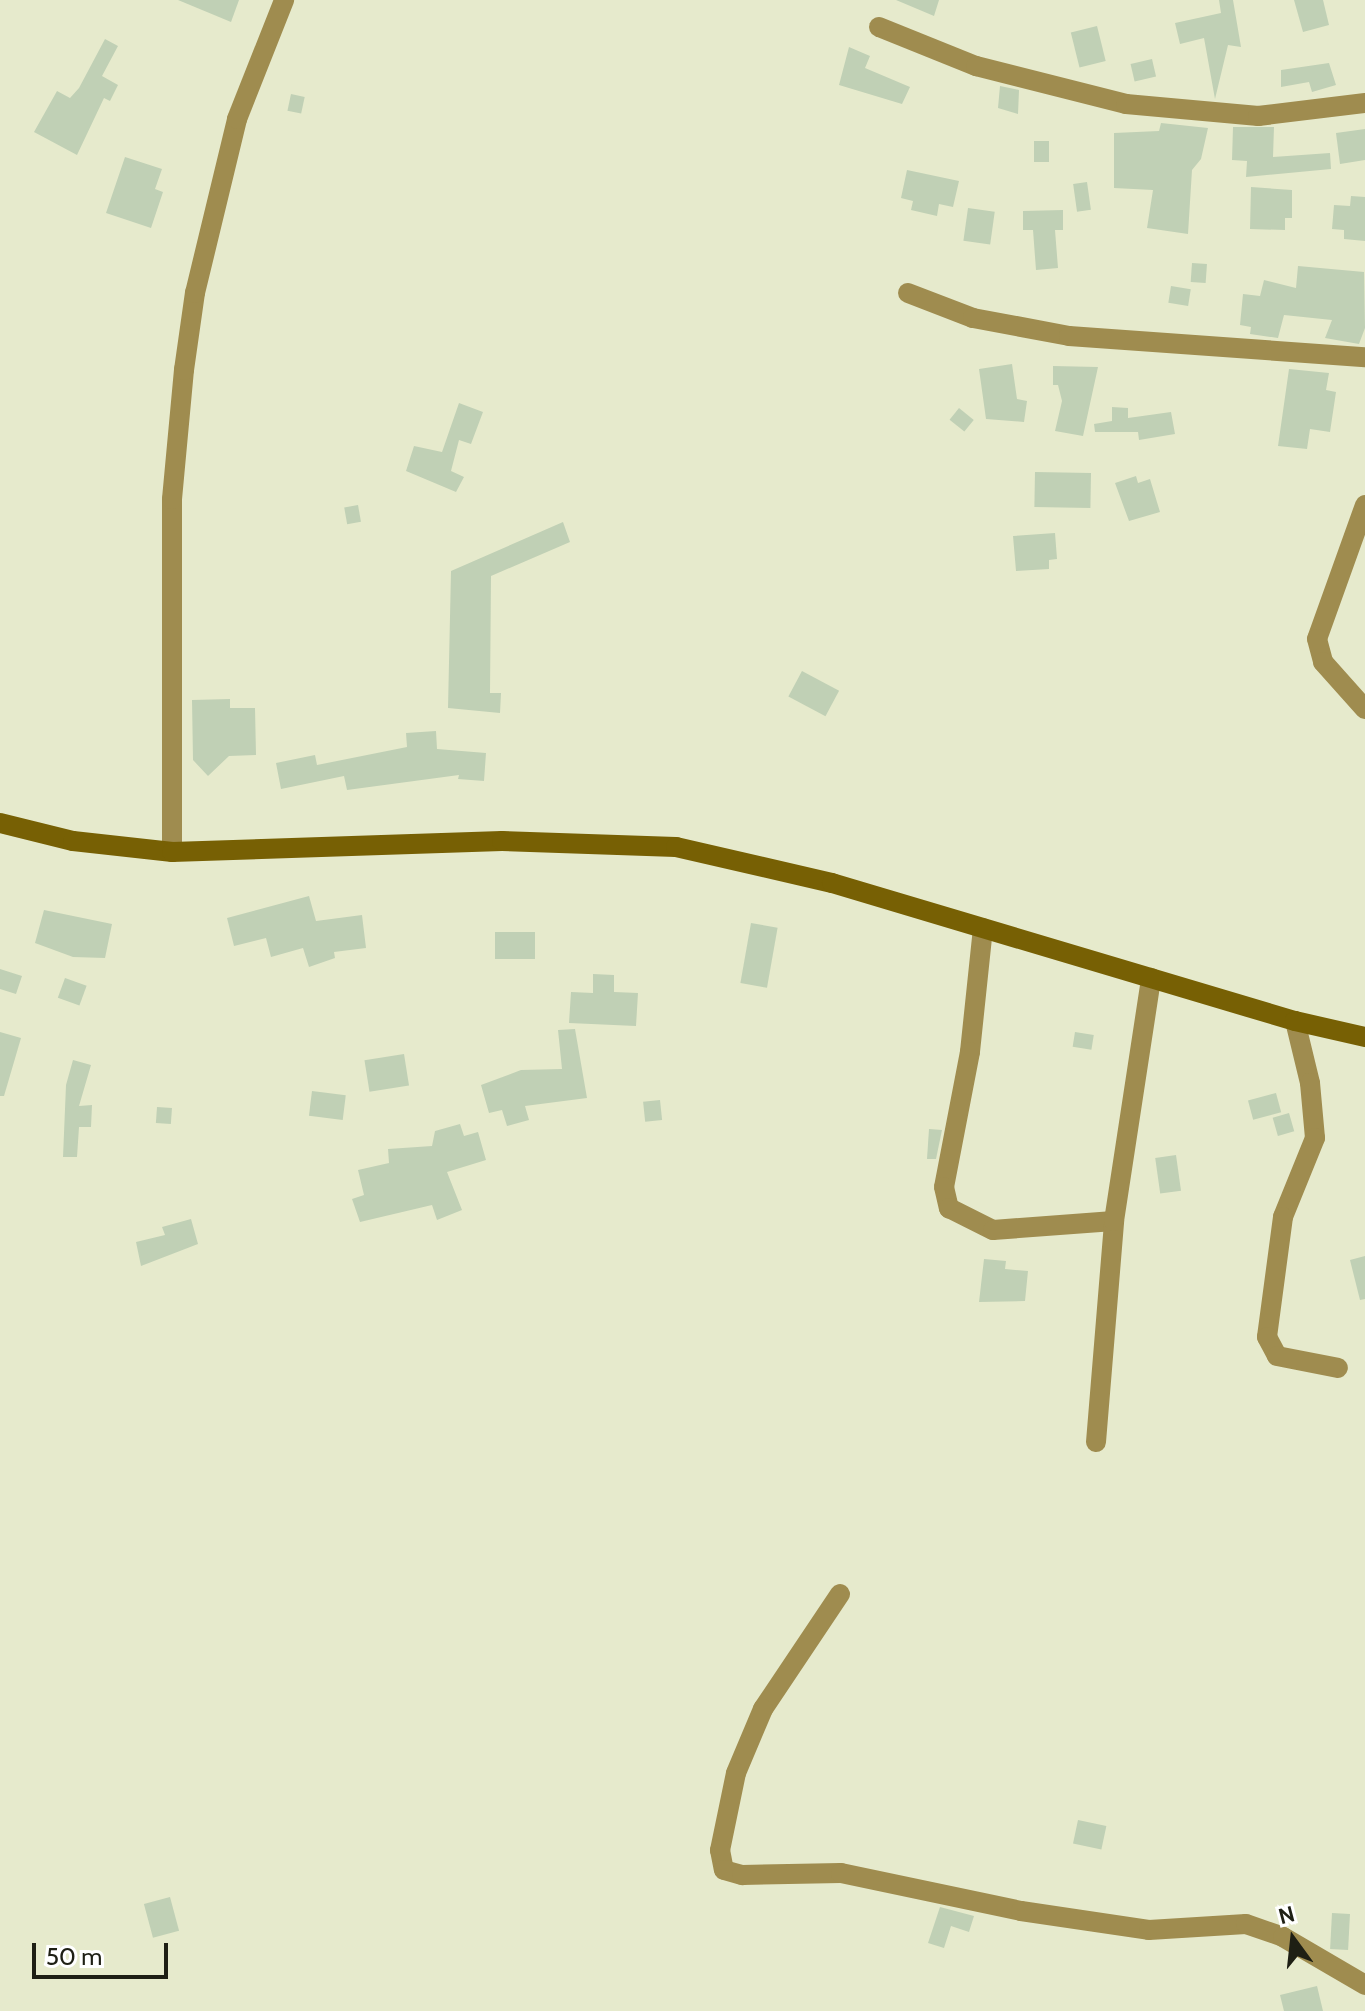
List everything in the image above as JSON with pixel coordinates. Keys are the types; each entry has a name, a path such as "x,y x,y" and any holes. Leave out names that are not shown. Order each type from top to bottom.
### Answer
{"main road":[{"path":"0,823 73,841 172,852 502,841 656,845 747,861 1295,1021 1365,1037"}],"street":[{"path":"172,852 172,499 184,370 195,293 237,119 284,0"},
{"path":"879,27 976,66 1126,104 1258,116 1365,103"},
{"path":"908,293 973,318 1069,336 1365,357"},
{"path":"1365,505 1317,639 1323,662 1365,709"},
{"path":"983,928 970,1052 944,1187 949,1208 993,1230 1114,1221"},
{"path":"1096,1442 1114,1221 1151,978"},
{"path":"1295,1021 1310,1083 1315,1138 1283,1217 1267,1337 1277,1356 1338,1368"},
{"path":"840,1594 763,1709 736,1773 720,1850 724,1870 742,1875 841,1873 1021,1911 1149,1930 1246,1924 1283,1937 1365,1985"}],"building":[{"path":"178,0 239,0 231,22"},
{"path":"896,0 939,0 934,16"},
{"path":"1219,0 1233,0 1241,47 1228,45 1215,99 1204,38 1180,44 1175,23 1221,13"},
{"path":"1294,0 1323,0 1329,25 1303,32"},
{"path":"1097,26 1106,61 1080,67 1071,33"},
{"path":"105,39 118,46 102,76 118,85 110,101 104,98 77,155 34,132 57,91 70,98 79,88"},
{"path":"849,47 870,56 865,68 910,87 902,104 839,85"},
{"path":"1152,59 1156,77 1135,81 1131,64"},
{"path":"1329,63 1336,85 1312,92 1309,82 1281,87 1281,70"},
{"path":"1000,86 1019,90 1018,114 998,108"},
{"path":"291,94 305,97 301,114 287,111"},
{"path":"1161,123 1208,128 1201,159 1192,170 1188,234 1147,228 1153,190 1114,188 1114,133 1159,131"},
{"path":"1233,127 1274,127 1273,157 1330,153 1331,169 1246,177 1247,161 1232,160"},
{"path":"1365,129 1365,160 1340,164 1336,133"},
{"path":"1034,141 1049,141 1049,162 1034,162"},
{"path":"125,157 162,169 155,189 163,192 151,228 106,213"},
{"path":"907,170 959,181 953,207 939,204 937,216 911,210 913,201 901,198"},
{"path":"1087,182 1091,210 1077,212 1073,184"},
{"path":"1251,187 1292,190 1292,218 1285,218 1285,230 1250,229"},
{"path":"1351,196 1365,197 1365,241 1344,239 1344,230 1332,229 1334,205 1350,206"},
{"path":"968,208 995,212 990,244 963,241"},
{"path":"1063,210 1063,230 1055,230 1058,268 1036,270 1033,230 1023,230 1023,211"},
{"path":"1192,263 1207,264 1206,283 1191,282"},
{"path":"1298,266 1364,272 1365,328 1359,344 1325,338 1332,320 1284,315 1278,338 1250,334 1251,327 1240,325 1243,294 1260,296 1264,280 1296,288"},
{"path":"1171,286 1191,289 1188,306 1168,303"},
{"path":"1012,364 1017,399 1027,401 1024,422 986,419 979,369"},
{"path":"1053,366 1098,367 1083,436 1055,431 1062,401 1058,385 1053,385"},
{"path":"1289,369 1329,373 1326,390 1336,392 1330,432 1310,429 1307,449 1278,446"},
{"path":"459,403 483,412 471,444 459,440 451,471 464,477 456,492 406,471 414,446 442,452"},
{"path":"1112,407 1128,408 1128,418 1171,412 1175,434 1139,440 1138,432 1095,432 1094,424 1112,421"},
{"path":"959,408 974,420 964,432 950,420"},
{"path":"1035,472 1091,473 1090,508 1034,507"},
{"path":"1136,476 1138,483 1150,479 1160,512 1129,521 1115,483"},
{"path":"358,505 361,522 347,524 344,507"},
{"path":"563,522 570,542 491,576 490,693 501,693 500,713 448,708 451,571"},
{"path":"1055,533 1057,559 1049,560 1049,569 1016,571 1013,536"},
{"path":"802,671 839,691 825,716 788,697"},
{"path":"230,699 230,708 255,708 256,755 229,756 208,776 193,760 192,700"},
{"path":"436,731 437,749 486,753 484,781 458,779 459,775 347,790 344,776 281,789 276,763 315,755 317,765 407,747 406,733"},
{"path":"309,896 316,921 362,915 366,948 334,952 335,958 309,967 303,948 271,957 266,938 234,946 227,918"},
{"path":"44,910 112,924 105,958 73,957 35,943"},
{"path":"751,923 778,928 767,988 740,983"},
{"path":"495,932 535,932 535,959 495,959"},
{"path":"0,969 22,976 16,994 0,989"},
{"path":"593,974 614,975 614,992 638,993 636,1026 569,1023 571,992 593,993"},
{"path":"65,978 87,986 79,1006 58,998"},
{"path":"575,1029 587,1098 525,1106 529,1120 507,1126 502,1110 489,1113 481,1085 521,1070 562,1069 558,1030"},
{"path":"0,1032 21,1038 4,1096 0,1096"},
{"path":"1075,1032 1094,1035 1091,1050 1073,1047"},
{"path":"404,1054 409,1086 369,1092 364,1060"},
{"path":"73,1060 91,1065 79,1106 92,1105 91,1127 79,1127 77,1157 63,1157 66,1085"},
{"path":"312,1091 346,1095 343,1120 309,1116"},
{"path":"1276,1093 1281,1112 1253,1120 1248,1101"},
{"path":"660,1100 662,1120 645,1122 643,1102"},
{"path":"157,1107 172,1108 171,1124 156,1123"},
{"path":"1289,1113 1294,1131 1278,1136 1273,1118"},
{"path":"460,1124 464,1136 478,1132 486,1160 447,1172 462,1210 437,1220 432,1205 360,1222 352,1199 364,1195 358,1170 389,1163 388,1149 432,1146 435,1131"},
{"path":"929,1129 942,1130 936,1159 927,1159"},
{"path":"1176,1155 1181,1191 1160,1194 1155,1158"},
{"path":"191,1219 198,1244 141,1266 136,1242 165,1235 162,1227"},
{"path":"1365,1256 1365,1299 1360,1300 1350,1260"},
{"path":"984,1259 1006,1261 1005,1269 1028,1271 1025,1301 979,1302"},
{"path":"1078,1820 1106,1826 1101,1850 1073,1843"},
{"path":"170,1897 179,1931 153,1938 144,1904"},
{"path":"940,1907 974,1916 969,1932 951,1926 944,1948 928,1943"},
{"path":"1332,1913 1350,1914 1348,1950 1330,1949"},
{"path":"1317,1986 1323,2011 1284,2011 1280,1995"}]}
